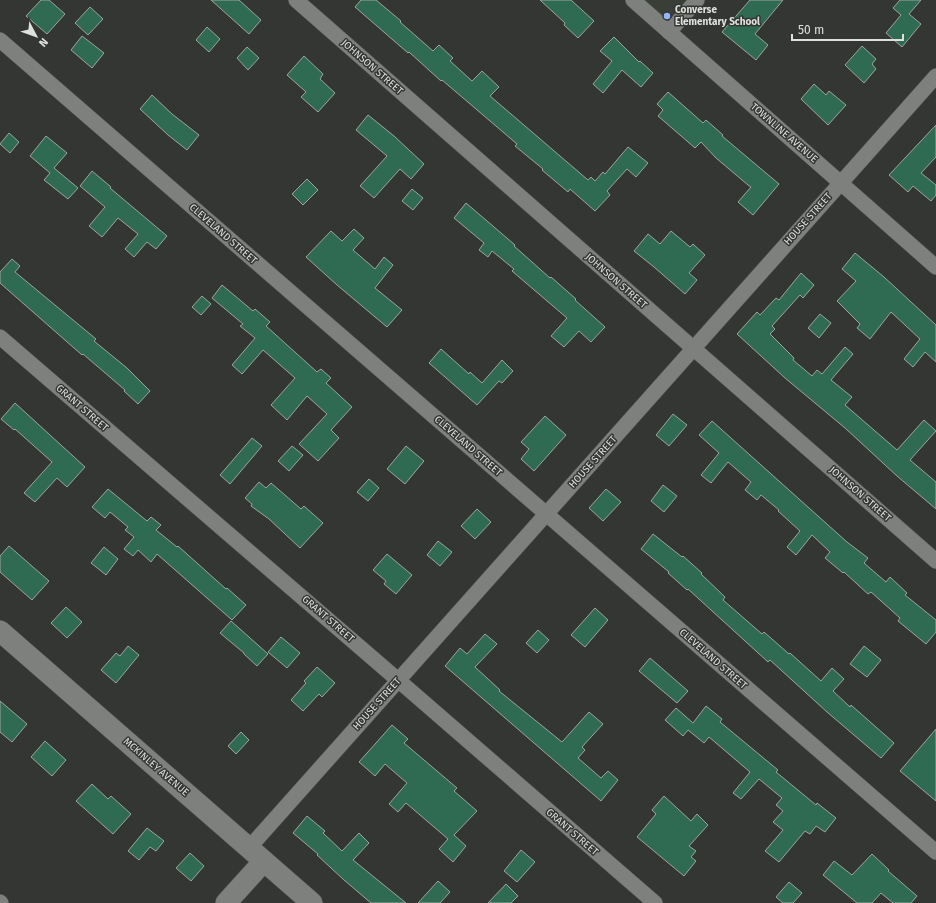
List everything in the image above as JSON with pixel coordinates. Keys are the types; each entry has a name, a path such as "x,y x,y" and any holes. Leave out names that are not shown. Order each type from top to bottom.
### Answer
{"street":[{"name":"JOHNSON STREET","path":"296,0 936,561"},
{"name":"TOWNLINE AVENUE","path":"633,0 936,266"},
{"path":"669,32 697,0"},
{"name":"CLEVELAND STREET","path":"0,40 936,852"},
{"name":"HOUSE STREET","path":"226,903 257,854 398,680 936,76"},
{"name":"GRANT STREET","path":"0,337 654,903"},
{"name":"MCKINLEY AVENUE","path":"0,631 312,903"}],"shaded area":[{"name":"Converse Elementary School","path":"632,0 697,0 669,32"}],"building":[{"path":"41,0 49,0 65,14 47,34 26,16"},
{"path":"211,0 239,0 261,20 249,34"},
{"path":"361,0 376,0 433,51 439,45 453,58 450,61 472,81 482,71 499,87 490,96 588,180 591,177 595,181 603,172 605,174 628,147 648,163 636,177 627,169 607,191 610,195 595,211 570,189 568,192 542,170 543,169 515,146 517,144 355,7"},
{"path":"540,0 571,0 594,21 578,38 564,25 565,23"},
{"path":"750,0 783,0 755,34 768,45 756,60 722,32"},
{"path":"900,0 921,0 909,14 921,24 902,47 886,33 901,15 893,8"},
{"path":"90,7 103,19 88,35 75,23"},
{"path":"207,27 220,39 209,52 196,40"},
{"path":"82,36 104,53 92,68 71,50"},
{"path":"614,37 639,62 640,61 653,73 641,87 622,70 603,93 593,84 612,61 600,51"},
{"path":"862,46 876,59 872,64 876,69 864,83 845,65"},
{"path":"247,47 259,58 248,70 237,58"},
{"path":"304,56 323,74 320,79 335,93 318,112 301,97 306,92 287,75"},
{"path":"814,84 826,95 829,91 846,105 828,125 801,99"},
{"path":"668,92 703,123 706,120 723,135 722,136 779,184 753,215 738,202 751,187 716,158 701,142 695,148 658,116 663,110 657,104"},
{"path":"152,95 172,114 199,135 187,150 140,109"},
{"path":"368,115 394,136 424,164 411,179 400,169 374,198 360,186 387,156 356,130"},
{"path":"936,125 936,157 921,173 936,185 936,195 931,201 913,186 908,192 889,175"},
{"path":"9,133 19,142 10,153 0,144"},
{"path":"46,136 67,153 54,168 78,188 68,199 44,180 50,173 30,156"},
{"path":"92,171 167,236 156,249 147,242 134,257 125,249 138,234 118,218 102,237 89,226 105,207 80,186"},
{"path":"307,179 318,190 303,205 292,194"},
{"path":"412,189 423,198 413,210 402,201"},
{"path":"466,203 515,245 514,246 550,278 551,277 576,299 575,300 605,327 591,342 579,331 564,347 551,336 567,318 512,271 514,269 492,251 488,257 479,250 484,243 454,218"},
{"path":"354,229 364,238 353,250 375,269 384,257 393,265 375,288 402,310 387,327 306,257 331,231 342,241"},
{"path":"671,231 690,247 693,244 705,255 689,273 697,280 685,294 634,251 648,234 660,244"},
{"path":"855,253 884,277 936,325 936,362 925,352 913,367 904,359 920,339 891,312 870,339 857,328 860,324 837,301 856,281 842,269"},
{"path":"12,259 20,266 15,272 96,339 94,341 127,368 150,391 138,404 124,391 125,390 83,354 82,355 0,283 0,272"},
{"path":"801,273 814,285 803,298 800,295 772,326 775,329 770,334 794,358 793,360 812,376 817,370 822,374 845,347 853,354 831,380 852,397 845,405 897,450 924,420 936,431 910,460 936,482 936,509 897,476 845,428 785,378 737,334 757,312 760,315 776,298 779,300"},
{"path":"222,285 253,311 255,309 270,322 266,326 317,372 321,369 331,378 326,383 352,407 331,430 339,438 318,461 299,444 327,414 307,396 287,420 271,405 295,378 263,350 242,374 232,365 255,338 240,326 243,324 212,298"},
{"path":"202,296 211,304 201,315 192,307"},
{"path":"820,314 831,323 819,338 808,328"},
{"path":"441,349 469,374 470,372 482,383 502,360 513,371 502,383 499,381 477,405 429,363"},
{"path":"15,403 85,467 67,487 57,478 35,502 24,493 52,462 15,429 14,430 1,419"},
{"path":"673,414 687,425 669,446 656,435"},
{"path":"545,416 566,435 534,471 521,459 529,449 521,442"},
{"path":"712,421 847,542 868,558 864,563 886,582 890,577 907,593 905,595 936,620 936,632 926,644 898,621 900,618 871,592 868,594 844,572 843,573 825,558 830,552 812,535 796,555 787,547 800,531 761,495 757,500 745,490 751,482 728,462 711,483 701,475 719,453 699,435"},
{"path":"252,438 262,446 230,484 220,475"},
{"path":"292,446 303,455 289,471 278,461"},
{"path":"406,446 424,461 405,484 387,469"},
{"path":"369,479 379,488 368,501 357,492"},
{"path":"259,482 266,488 271,483 301,509 304,506 323,523 300,548 269,519 251,506 252,504 245,498"},
{"path":"663,485 677,496 664,512 651,501"},
{"path":"108,489 147,521 151,517 161,525 156,530 177,547 178,546 246,605 232,620 157,554 151,562 138,550 133,556 124,549 134,537 125,530 128,527 110,512 105,518 92,507"},
{"path":"606,489 621,502 603,521 589,508"},
{"path":"477,509 491,522 475,539 461,526"},
{"path":"653,534 682,557 683,556 702,573 701,574 725,597 723,600 762,634 764,632 789,654 790,653 821,681 832,668 844,679 833,691 894,743 881,758 827,712 770,660 768,662 688,589 687,590 668,573 669,572 641,549"},
{"path":"438,541 452,552 440,566 427,555"},
{"path":"9,546 49,581 32,600 0,572 0,556"},
{"path":"104,547 118,559 106,575 91,563"},
{"path":"387,554 412,575 396,594 384,584 386,581 373,570"},
{"path":"66,607 82,622 67,638 51,623"},
{"path":"595,608 608,620 585,647 571,635"},
{"path":"231,621 268,654 257,666 220,633"},
{"path":"538,630 549,640 537,653 526,643"},
{"path":"485,634 497,644 475,667 500,690 499,691 562,742 589,712 603,724 582,747 585,750 578,758 601,778 608,771 618,780 601,801 445,666 460,648 467,654"},
{"path":"281,637 300,653 287,668 268,652"},
{"path":"128,646 139,655 116,683 101,670 116,653 120,656"},
{"path":"864,646 881,660 867,677 850,664"},
{"path":"650,658 688,691 677,703 639,671"},
{"path":"317,667 335,683 322,697 319,694 303,711 291,700 306,683 304,681"},
{"path":"0,701 27,724 12,742 0,732"},
{"path":"706,706 722,719 720,722 778,770 776,772 816,805 817,803 836,818 825,832 816,826 810,834 805,831 779,862 765,851 783,830 773,822 783,811 776,805 782,798 759,779 741,799 733,793 750,772 709,737 704,743 688,730 683,736 665,720 676,708 693,723"},
{"path":"392,725 408,739 404,743 457,788 454,791 477,811 454,835 466,846 453,862 439,849 448,839 406,803 398,812 389,804 407,783 385,764 375,776 359,762"},
{"path":"936,729 936,801 900,771"},
{"path":"241,732 249,740 236,754 228,746"},
{"path":"45,741 66,760 52,776 31,757"},
{"path":"92,784 108,799 111,796 131,814 113,834 76,801"},
{"path":"664,796 691,821 697,814 708,825 689,846 696,851 691,857 696,861 684,876 637,837 656,814 652,810"},
{"path":"307,816 325,831 323,833 342,851 359,833 369,843 353,860 406,903 371,903 344,880 317,855 318,854 293,833"},
{"path":"147,828 164,841 156,851 150,847 139,860 128,851"},
{"path":"521,850 535,862 517,882 504,871"},
{"path":"190,853 204,866 191,881 176,868"},
{"path":"872,854 889,870 888,871 917,896 911,903 893,903 881,893 872,903 857,903 823,875 834,861 852,875"},
{"path":"438,881 450,892 440,903 418,903"},
{"path":"789,882 802,893 793,903 783,903 776,897"},
{"path":"506,884 518,896 511,903 488,903"}],"place":[{"name":"Converse Elementary School","path":"667,16"}]}
